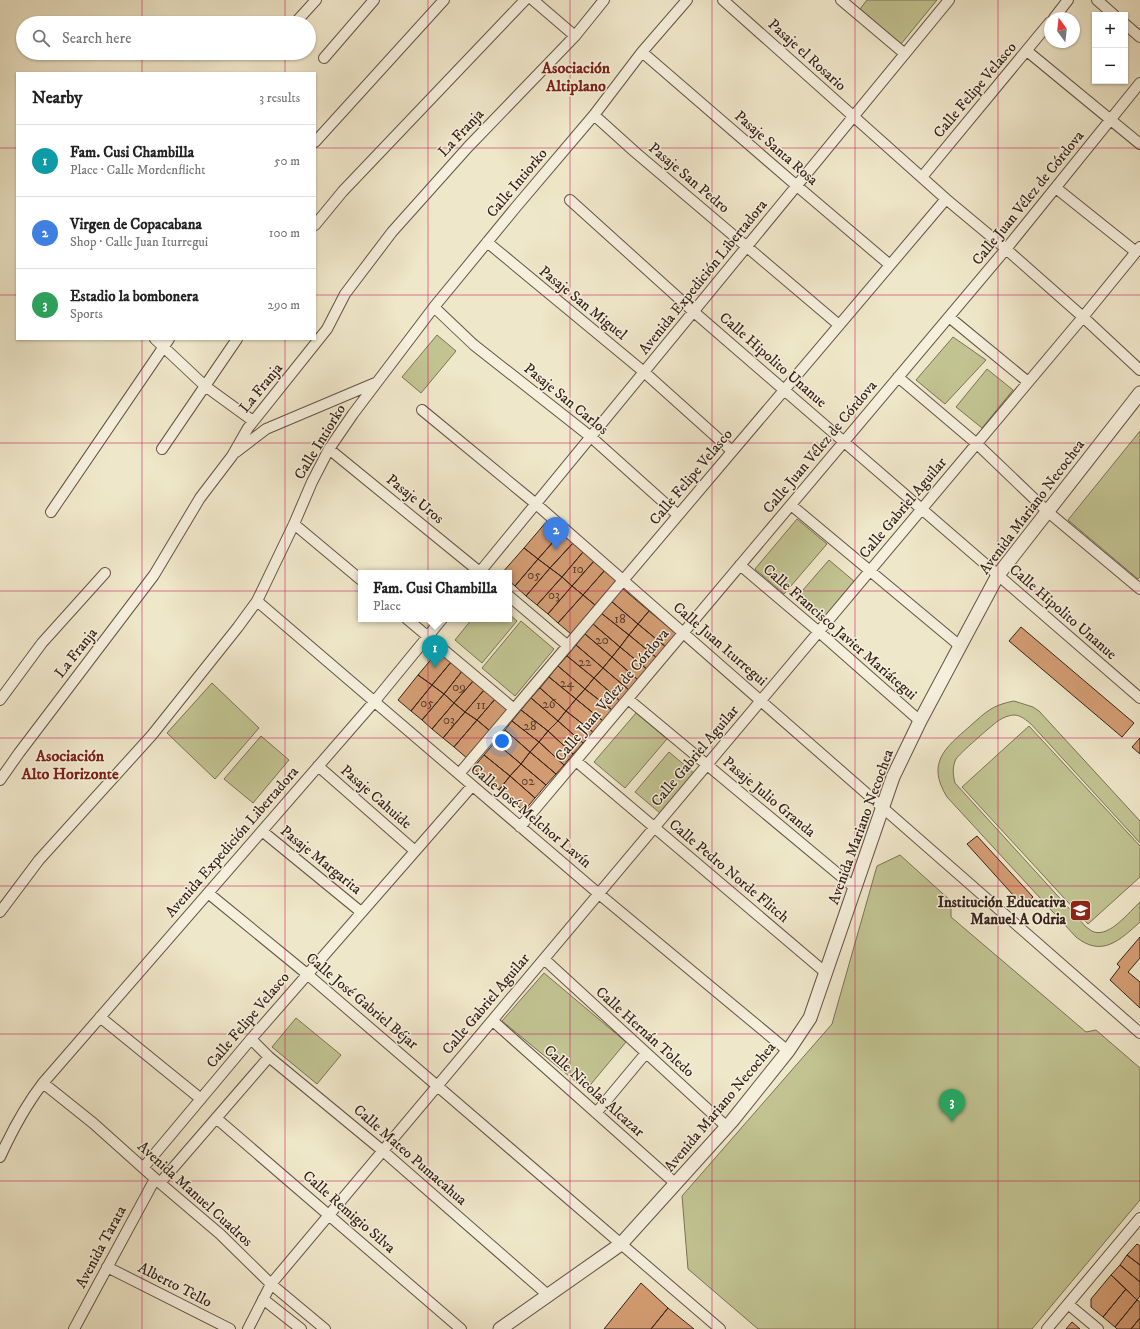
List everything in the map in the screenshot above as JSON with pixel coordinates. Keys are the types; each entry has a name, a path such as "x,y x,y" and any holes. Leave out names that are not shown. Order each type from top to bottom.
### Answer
{"street":[{"path":"301,16 316,0"},
{"path":"324,58 374,0"},
{"path":"316,141 444,0"},
{"path":"316,224 343,191 525,0"},
{"path":"533,0 575,36"},
{"name":"La Franja","path":"0,780 154,575 200,498 232,456 253,421 327,329 345,294 392,232 468,147 575,36 604,0"},
{"name":"Calle Intiorko","path":"0,912 39,860 152,735 204,671 257,601 294,524 312,482 329,449 376,382 434,307 594,115 642,52 687,0"},
{"name":"Pasaje el Rosario","path":"723,0 946,200 1006,249 1083,317 1140,370"},
{"path":"841,0 904,54"},
{"path":"850,8 857,0"},
{"name":"Avenida Expedición Libertadora","path":"482,570 949,0"},
{"path":"1059,12 1068,0"},
{"path":"1097,0 1111,12"},
{"path":"1128,27 1140,37"},
{"name":"Calle Felipe Velasco","path":"922,178 1044,30"},
{"path":"1027,51 1140,144"},
{"name":"Pasaje Santa Rosa","path":"642,52 890,265"},
{"name":"Calle Juan Vélez de Córdova","path":"520,827 1006,249 1140,83"},
{"name":"Pasaje San Pedro","path":"594,115 635,152 839,325"},
{"path":"1056,188 1138,249"},
{"name":"Calle Hipolito Unanue","path":"570,200 694,312 1140,698"},
{"name":"Calle Felipe Velasco","path":"459,774 946,200"},
{"name":"Pasaje San Miguel","path":"487,242 644,372 732,451"},
{"name":"Calle Gabriel Aguilar","path":"248,1329 271,1284 655,828 1083,317 1138,249"},
{"name":"Pasaje San Carlos","path":"434,307 474,345 591,437 678,515"},
{"path":"949,317 1028,382"},
{"path":"162,449 236,340"},
{"path":"51,512 166,343 205,386 253,421"},
{"path":"898,377 976,444 1048,512 1140,589"},
{"path":"232,456 266,429 376,382"},
{"name":"Avenida Mariano Necochea","path":"500,1329 621,1244 727,1127 788,1051 810,1018 893,778 920,721 960,646 998,575 1140,393"},
{"name":"Calle Juan Iturregui","path":"422,410 536,504 684,632 882,808 1140,1033"},
{"name":"Pasaje Uros","path":"329,449 476,570"},
{"path":"790,506 960,646"},
{"path":"294,524 358,577"},
{"name":"Calle Francisco Javier Mariátegui","path":"740,565 920,721"},
{"path":"0,700 42,643 105,573"},
{"path":"512,599 568,646"},
{"name":"Calle José Melchor Lavín","path":"257,601 599,894 788,1051"},
{"path":"411,622 514,709"},
{"name":"Avenida Expedición Libertadora","path":"0,1157 16,1124 30,1100 43,1083 374,702 439,622"},
{"name":"Pasaje Julio Granda","path":"628,699 855,888"},
{"name":"Calle Pedro Norde Flitch","path":"576,761 826,973"},
{"name":"Pasaje Cahuide","path":"318,766 415,851"},
{"name":"Calle Felipe Velasco","path":"143,1168 251,1039 472,786"},
{"name":"Pasaje Margarita","path":"262,831 361,912"},
{"name":"Calle José Gabriel Béjar","path":"208,893 307,974 720,1329"},
{"name":"Calle Hernán Toledo","path":"544,960 727,1127"},
{"path":"100,1017 201,1099"},
{"name":"Calle Nicolas Alcazar","path":"493,1020 676,1184"},
{"name":"Calle Mateo Pumacahua","path":"251,1039 269,1057 383,1151 548,1296"},
{"path":"596,1113 646,1053"},
{"path":"158,1181 269,1057"},
{"name":"Avenida Manuel Cuadros","path":"43,1083 93,1122 143,1168 220,1234 271,1284 325,1329"},
{"name":"Calle Remigio Silva","path":"216,1118 330,1214 461,1329"},
{"name":"Avenida Tarata","path":"74,1329 107,1267 158,1181"},
{"path":"1047,1329 1140,1218"},
{"name":"Alberto Tello","path":"107,1267 230,1329"},
{"path":"263,1299 301,1329"},
{"path":"1068,1304 1098,1329"}],"green space":[{"path":"867,0 937,0 901,44 860,9"},
{"path":"437,335 456,351 421,393 402,377"},
{"path":"953,337 986,360 945,404 916,380"},
{"path":"987,369 1013,390 982,428 956,407"},
{"path":"1140,431 1140,577 1138,579 1068,520"},
{"path":"797,519 827,544 784,594 755,569"},
{"path":"829,560 855,582 822,620 796,598"},
{"path":"512,617 517,621 482,663 455,640 470,622 512,622"},
{"path":"521,621 554,649 515,696 482,668"},
{"path":"212,683 259,728 215,779 167,733"},
{"path":"1014,701 1033,707 1039,711 1140,821 1140,843 1031,724 1024,718 1015,715 1008,716 998,721 958,756 953,768 955,783 1086,927 1094,932 1100,933 1106,931 1119,923 1140,902 1140,922 1125,935 1110,944 1094,946 1085,943 1076,937 947,797 941,785 938,775 938,765 941,757 952,742 990,710"},
{"path":"636,713 667,739 625,788 594,762"},
{"path":"1029,726 1140,846 1140,877 1088,924 962,787"},
{"path":"261,736 289,760 253,803 224,779"},
{"path":"669,752 694,773 660,813 635,792"},
{"path":"900,855 951,901 951,917 1086,1032 1096,1030 1140,1068 1140,1200 1032,1329 758,1329 688,1269 682,1196 832,1024 877,866"},
{"path":"544,973 626,1042 586,1090 502,1021"},
{"path":"296,1018 341,1055 317,1084 272,1047"}],"building":[{"path":"547,521 561,533 538,559 524,548"},
{"path":"561,533 573,543 550,568 538,559"},
{"path":"573,543 583,552 562,577 550,568"},
{"path":"524,548 538,559 515,586 512,584 512,570 505,570"},
{"path":"583,552 594,561 572,586 562,577"},
{"path":"538,559 550,568 526,596 515,586"},
{"path":"594,561 605,570 583,595 572,586"},
{"path":"550,568 562,577 537,605 526,596"},
{"path":"605,570 617,580 595,605 583,595"},
{"path":"562,577 572,586 548,614 537,605"},
{"path":"572,586 583,595 558,623 548,614"},
{"path":"622,588 649,611 638,624 611,601"},
{"path":"583,595 595,605 571,634 558,623"},
{"path":"611,601 638,624 629,635 601,613"},
{"path":"649,611 678,635 667,648 638,624"},
{"path":"601,613 629,635 620,647 593,624"},
{"path":"593,624 620,647 612,657 585,634"},
{"path":"638,624 667,648 657,658 629,635"},
{"path":"1021,627 1134,723 1122,737 1009,641"},
{"path":"585,634 612,657 603,668 576,645"},
{"path":"629,635 657,658 648,670 620,647"},
{"path":"576,645 603,668 594,678 567,656"},
{"path":"620,647 648,670 638,680 612,657"},
{"path":"439,650 452,661 432,685 418,675"},
{"path":"567,656 594,678 585,689 558,666"},
{"path":"612,657 638,680 629,690 603,668"},
{"path":"452,661 463,670 444,694 432,685"},
{"path":"558,666 585,689 576,699 549,677"},
{"path":"603,668 629,690 620,701 594,678"},
{"path":"463,670 474,680 454,703 444,694"},
{"path":"418,675 432,685 411,711 398,700"},
{"path":"549,677 576,699 566,711 540,688"},
{"path":"594,678 620,701 612,710 585,689"},
{"path":"474,680 485,689 465,712 454,703"},
{"path":"432,685 444,694 422,720 411,711"},
{"path":"540,688 566,711 558,721 531,698"},
{"path":"485,689 496,698 477,720 465,712"},
{"path":"585,689 612,710 603,721 576,699"},
{"path":"444,694 454,703 432,729 422,720"},
{"path":"496,698 509,708 490,731 477,720"},
{"path":"531,698 558,721 548,731 521,710"},
{"path":"576,699 603,721 593,732 566,711"},
{"path":"454,703 465,712 443,738 432,729"},
{"path":"521,710 548,731 539,742 512,721"},
{"path":"566,711 593,732 583,743 558,721"},
{"path":"465,712 477,720 454,747 443,738"},
{"path":"477,720 490,731 468,759 454,747"},
{"path":"512,721 539,742 530,752 505,730"},
{"path":"558,721 583,743 573,754 548,731"},
{"path":"505,730 530,752 521,764 495,742"},
{"path":"548,731 573,754 564,765 539,742"},
{"path":"1140,738 1140,754 1132,747"},
{"path":"495,742 521,764 510,776 484,755"},
{"path":"539,742 564,765 556,774 530,752"},
{"path":"530,752 556,774 546,785 521,764"},
{"path":"484,755 510,776 499,790 473,768"},
{"path":"521,764 546,785 535,798 510,776"},
{"path":"510,776 535,798 524,811 499,790"},
{"path":"977,836 1033,897 1023,906 967,844"},
{"path":"1140,937 1140,958 1128,972 1140,982 1140,1008 1110,980 1120,967 1117,964"},
{"path":"1137,1244 1140,1246 1140,1265 1127,1255"},
{"path":"1127,1255 1140,1265 1140,1282 1120,1265"},
{"path":"1120,1265 1140,1282 1140,1296 1137,1300 1111,1275"},
{"path":"1111,1275 1126,1289 1103,1317 1091,1307 1091,1299"},
{"path":"641,1283 668,1308 651,1329 604,1329"},
{"path":"1126,1289 1137,1300 1115,1327 1103,1317"},
{"path":"1137,1300 1140,1302 1140,1318 1131,1329 1117,1329 1115,1327"},
{"path":"668,1308 694,1329 651,1329"},
{"path":"1140,1318 1140,1329 1131,1329"},
{"path":"1072,1322 1080,1329 1066,1329"}],"place":[{"name":"Virgen de Copacabana","path":"556,550"},
{"name":"Fam. Cusi Chambilla","path":"435,668"},
{"name":"Institución Educativa Manuel A Odria","path":"1081,911"},
{"name":"Estadio la bombonera","path":"952,1122"}],"district":[{"name":"Asociación Altiplano","path":"576,77"},
{"name":"Asociación Alto Horizonte","path":"70,765"}]}
